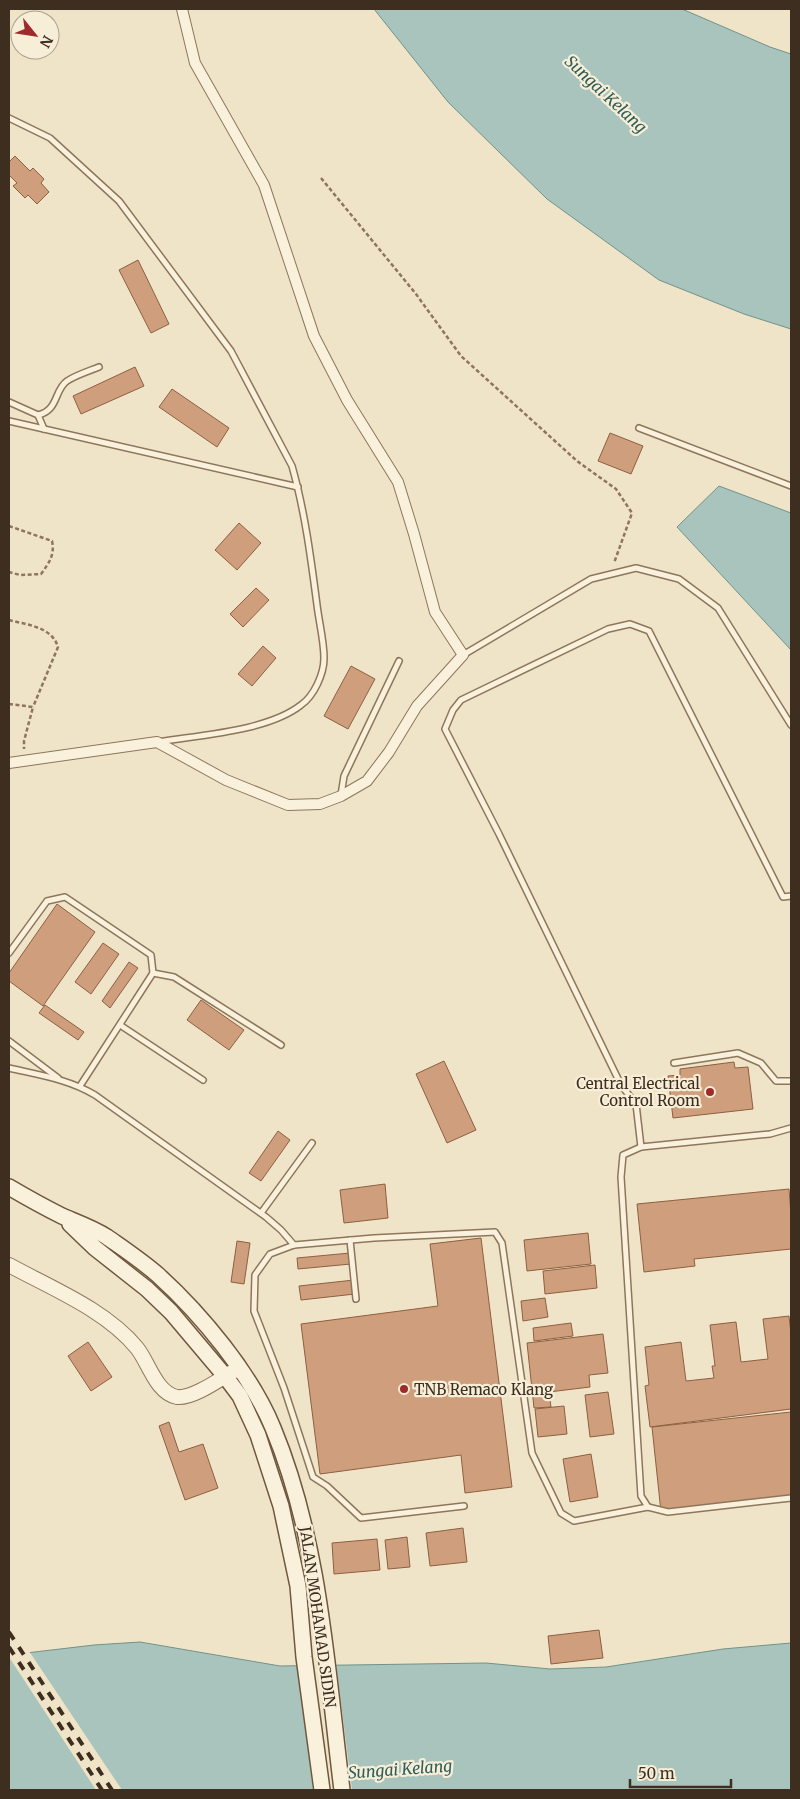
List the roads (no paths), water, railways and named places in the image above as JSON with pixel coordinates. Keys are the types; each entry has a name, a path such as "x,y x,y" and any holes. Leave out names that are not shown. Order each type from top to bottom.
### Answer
{"main road":[{"name":"JALAN MOHAMAD SIDIN","path":"9,1188 60,1215 104,1235 158,1275 204,1322 253,1388 272,1426 289,1470 307,1532 317,1592 342,1790"},
{"name":"JALAN MOHAMAD SIDIN","path":"60,1215 95,1248 124,1269 171,1312 240,1396 258,1435 281,1506 298,1586 304,1657 322,1790"}],"street":[{"path":"9,763 157,742 226,780 288,805 320,804 341,796 367,781 390,752 417,706 463,655 435,612 398,482 347,400 314,336 264,186 195,63 182,9"},
{"path":"9,1266 87,1307 116,1328 136,1348 163,1390 171,1395 180,1397 196,1393 239,1368"}],"lane":[{"path":"9,118 50,138 118,201 231,351 292,466 298,487 304,514 324,660 317,686 302,705 274,720 240,728 157,742"},
{"path":"9,402 38,415 45,413 51,408 65,382 99,367"},
{"path":"38,415 44,429"},
{"path":"9,420 298,487"},
{"path":"639,428 791,486"},
{"path":"463,655 591,579 636,568 679,579 718,608 791,726"},
{"path":"641,1148 636,1104 621,1085 499,834 445,729 453,710 461,700 608,629 630,624 649,631 783,897 791,896"},
{"path":"341,796 344,776 399,661"},
{"path":"9,953 47,901 65,896 151,955 153,973 80,1086"},
{"path":"153,973 174,977 280,1044"},
{"path":"120,1024 203,1080"},
{"path":"9,1041 60,1080"},
{"path":"674,1063 738,1054 761,1063 776,1080 791,1081"},
{"path":"9,1068 80,1086 95,1095 261,1213 281,1230 294,1245"},
{"path":"648,1507 641,1496 621,1177 622,1155 641,1148 770,1134 791,1128"},
{"path":"261,1213 312,1143"},
{"path":"464,1506 361,1518 327,1486 313,1477 284,1388 254,1311 255,1275 270,1254 294,1245 495,1232 502,1243 532,1454 561,1513 574,1521 648,1507 668,1512 791,1498"},
{"path":"350,1240 356,1299"}],"water":[{"name":"Sungai Kelang","path":"374,9 682,9 770,47 791,54 791,329 744,314 659,280 547,199 448,102"},
{"path":"719,486 791,513 791,650 677,527"},
{"name":"Sungai Kelang","path":"140,1642 280,1666 486,1663 550,1669 606,1667 723,1649 791,1643 791,1790 9,1790 9,1655 94,1645"}],"railway":[{"path":"9,1632 112,1790"},
{"path":"9,1647 102,1790"}],"place":[{"name":"Central Electrical Control Room","path":"710,1092"},
{"name":"TNB Remaco Klang","path":"404,1389"}]}
